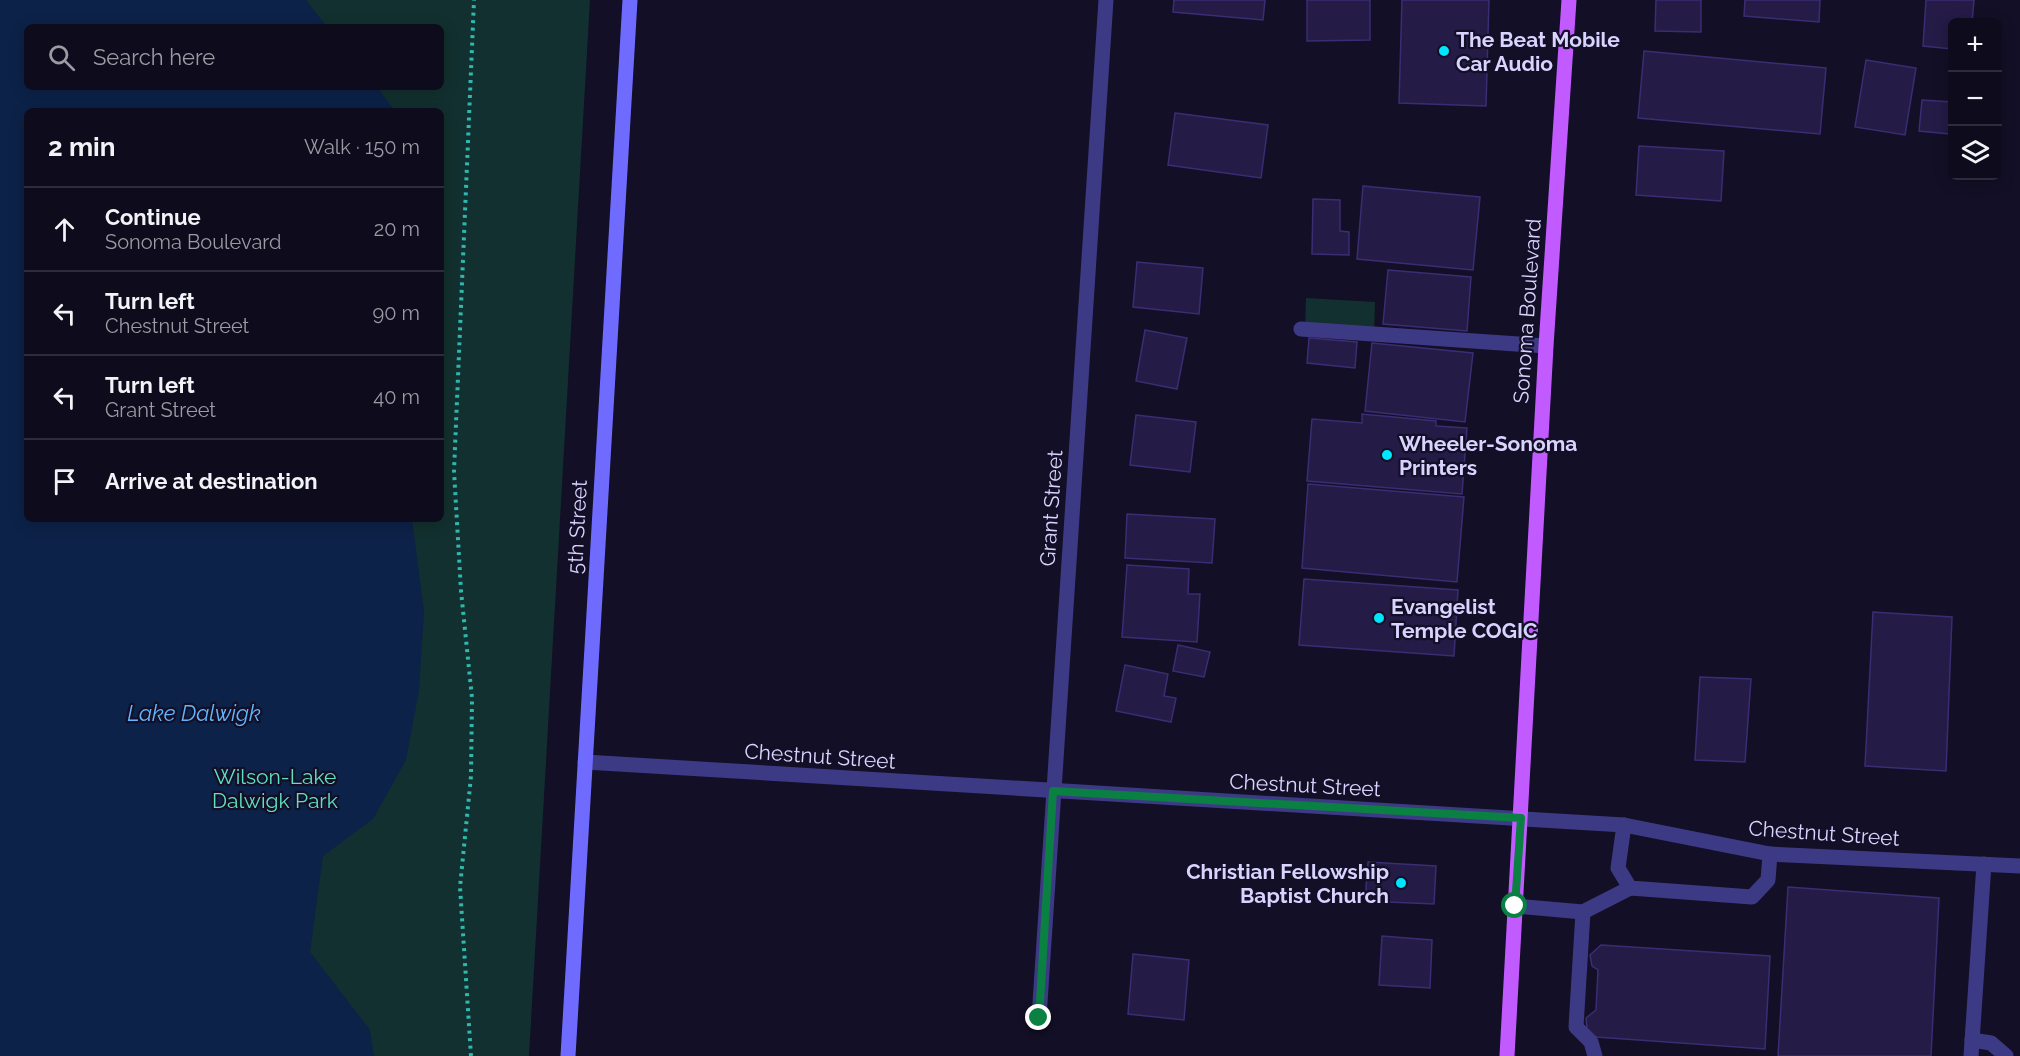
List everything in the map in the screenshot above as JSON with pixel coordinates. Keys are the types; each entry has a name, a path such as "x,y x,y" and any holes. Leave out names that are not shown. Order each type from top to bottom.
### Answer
{"main road":[{"name":"Sonoma Boulevard","path":"1507,1056 1546,346 1569,0"}],"street":[{"name":"5th Street","path":"568,1056 630,0"},
{"name":"Grant Street","path":"1039,1018 1106,0"},
{"path":"1301,329 1546,346"},
{"name":"Chestnut Street","path":"585,762 1624,825 1770,854 2020,866"},
{"path":"1624,825 1618,868 1630,888"},
{"path":"1515,906 1582,912 1630,888 1752,897 1768,880 1770,854"},
{"path":"1971,1056 1984,864"},
{"path":"1582,912 1576,1027 1591,1042 1594,1056"},
{"path":"1972,1040 1991,1043 2006,1056"}],"path":[{"path":"471,1056 460,887 471,776 472,698 461,591 454,471 474,0"}],"green space":[{"name":"Wilson-Lake Dalwigk Park","path":"0,0 590,0 529,1056 0,1056"},
{"path":"1306,298 1375,302 1374,333 1305,330"}],"water":[{"name":"Lake Dalwigk","path":"0,0 306,0 325,24 24,24 24,90 379,90 393,108 24,108 24,522 412,522 424,611 419,691 406,760 373,819 323,856 310,952 370,1030 374,1056 0,1056"}],"building":[{"path":"1174,0 1265,0 1263,20 1173,12"},
{"path":"1307,0 1370,0 1370,40 1307,41"},
{"name":"The Beat Mobile Car Audio","path":"1402,0 1489,0 1486,106 1399,103"},
{"path":"1656,0 1701,0 1701,32 1655,31"},
{"path":"1745,0 1820,0 1819,22 1744,16"},
{"path":"1926,0 1974,0 1972,18 1948,18 1948,49 1923,46"},
{"path":"1644,51 1826,68 1820,134 1638,118"},
{"path":"1866,60 1916,68 1905,135 1855,127"},
{"path":"1922,100 1948,102 1948,134 1919,131"},
{"path":"1175,113 1268,125 1261,178 1168,165"},
{"path":"1639,146 1724,151 1721,201 1636,195"},
{"path":"1363,186 1480,197 1473,270 1357,259"},
{"path":"1313,199 1340,200 1340,231 1349,232 1349,255 1312,254"},
{"path":"1137,262 1203,268 1199,314 1133,307"},
{"path":"1388,270 1471,277 1467,331 1383,324"},
{"path":"1145,330 1187,338 1177,389 1136,381"},
{"path":"1309,338 1357,342 1355,368 1307,363"},
{"path":"1372,343 1473,353 1465,422 1365,411"},
{"name":"Wheeler-Sonoma Printers","path":"1362,414 1436,421 1436,426 1467,428 1462,494 1307,481 1312,419 1362,423"},
{"path":"1136,415 1196,422 1190,472 1130,465"},
{"path":"1308,484 1464,497 1457,582 1302,568"},
{"path":"1127,514 1215,519 1212,563 1125,558"},
{"path":"1127,565 1189,569 1188,594 1200,594 1197,642 1122,637"},
{"name":"Evangelist Temple COGIC","path":"1304,579 1458,590 1454,656 1299,645"},
{"path":"1873,612 1952,617 1946,771 1865,766"},
{"path":"1178,645 1210,652 1204,677 1173,671"},
{"path":"1125,665 1168,674 1164,696 1176,698 1171,722 1116,711"},
{"path":"1700,677 1751,679 1745,762 1695,760"},
{"name":"Christian Fellowship Baptist Church","path":"1368,862 1436,866 1434,904 1365,901"},
{"path":"1788,887 1939,898 1931,1056 1778,1056"},
{"path":"1382,936 1432,940 1430,988 1379,985"},
{"path":"1601,945 1770,956 1765,1049 1596,1037 1587,1029 1586,1018 1596,1010 1598,970 1592,966 1590,955"},
{"path":"1133,954 1189,960 1184,1020 1128,1014"}],"place":[{"name":"The Beat Mobile Car Audio","path":"1444,51"},
{"name":"Wheeler-Sonoma Printers","path":"1387,455"},
{"name":"Evangelist Temple COGIC","path":"1379,618"},
{"name":"Christian Fellowship Baptist Church","path":"1401,883"}],"route":[{"path":"1039,1018 1053,791 1521,818 1515,906"}]}
